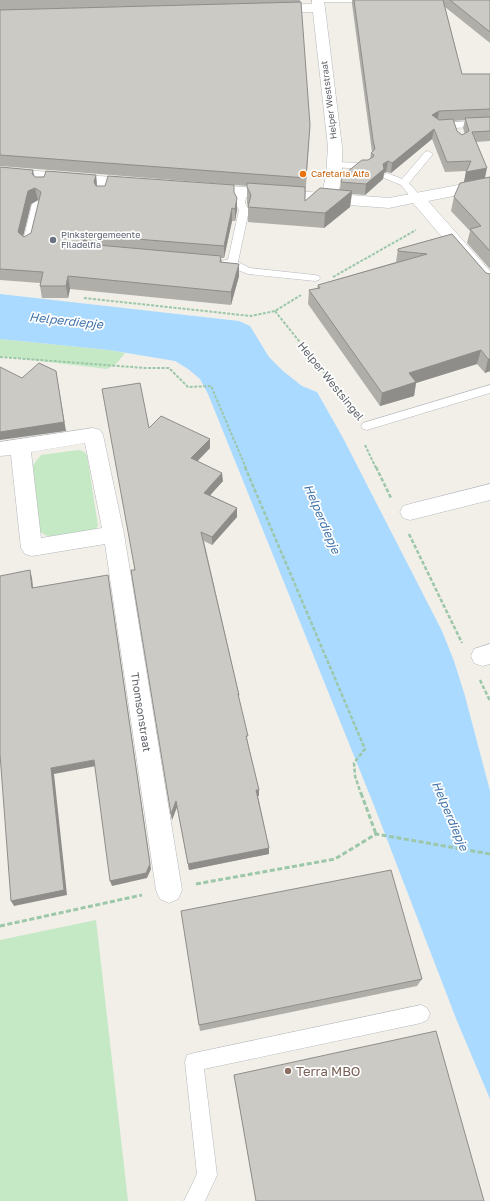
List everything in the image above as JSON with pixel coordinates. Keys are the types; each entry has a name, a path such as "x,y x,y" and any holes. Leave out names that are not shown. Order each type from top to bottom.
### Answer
{"street":[{"path":"257,10 318,3"},
{"name":"Helper Weststraat","path":"318,3 335,147 334,176 329,198"},
{"path":"0,173 43,181 103,188 150,185"},
{"path":"188,188 389,203 490,184"},
{"path":"417,198 490,282"},
{"name":"Thomsonstraat","path":"114,534 32,548 10,447 93,435 114,534 169,890"},
{"path":"408,520 490,492"}],"lane":[{"path":"318,3 406,0"},
{"path":"437,126 490,123"},
{"path":"456,125 459,136"},
{"path":"404,183 428,154"},
{"path":"334,165 366,166"},
{"path":"387,176 404,183 417,198"},
{"path":"232,264 244,210 240,203 242,192"},
{"path":"27,245 37,204"},
{"path":"209,262 232,264 248,271 315,278"},
{"name":"Helper Westsingel","path":"367,426 490,389"},
{"path":"194,1201 207,1175 194,1062 421,1014"}],"path":[{"name":"Helper Westsingel","path":"275,311 367,426"},
{"path":"0,357 145,368 168,368 188,387 211,386 365,749 354,763 355,776 376,834 490,854"},
{"path":"367,426 365,446 392,501"},
{"path":"408,520 478,657 490,701"}],"green space":[{"path":"0,339 109,350 125,353 117,363 107,369 0,356"},
{"path":"78,450 83,451 87,455 98,526 92,534 65,538 45,535 39,531 33,465 41,455"},
{"path":"96,920 128,1201 0,1201 0,940"}],"water":[{"name":"Helperdiepje","path":"0,294 239,321 250,326 269,357 283,371 302,386 317,392 343,438 442,631 454,661 465,696 490,791 490,1099 457,1021 373,803 208,394 200,379 175,361 109,350 0,339"}],"building":[{"path":"354,0 443,0 462,74 490,74 490,109 439,111 432,115 439,120 453,119 457,131 462,135 469,131 465,118 490,117 490,131 472,132 487,168 466,172 471,161 447,162 434,129 392,163 388,161 383,164 384,169 366,184 341,182 342,176 362,160 368,160 373,157 374,155 371,153 375,149"},
{"path":"450,0 490,0 490,32"},
{"path":"301,2 310,125 306,178 0,155 0,10"},
{"path":"0,167 33,170 32,174 35,177 44,177 46,171 96,175 94,182 96,186 105,186 108,176 234,185 234,192 237,198 235,209 232,208 224,246 86,235 80,239 86,244 221,256 220,262 239,264 231,292 68,276 66,286 40,286 43,272 0,269","holes":["35,188 41,192 31,233 24,237 18,232 28,191"]},
{"path":"490,177 490,251 470,229 481,226 454,197 460,183"},
{"path":"247,183 305,187 305,201 320,188 352,191 325,213 248,207 251,195 247,187"},
{"path":"452,234 486,273 490,274 490,359 488,359 481,350 409,373 416,382 382,393 309,290 320,288 318,285 427,254 398,251 398,249"},
{"path":"39,363 56,371 64,422 0,432 0,367 22,378"},
{"path":"140,383 149,428 161,416 210,439 191,458 222,473 204,493 237,508 212,537 201,532 248,736 246,736 259,790 256,790 269,848 188,864 176,801 171,814 131,570 135,570 102,389"},
{"path":"30,570 32,588 108,575 150,864 146,873 110,881 94,760 51,768 64,890 11,901 0,754 0,576"},
{"path":"391,870 422,979 199,1025 181,911"},
{"path":"436,1031 484,1201 256,1201 234,1075"}],"place":[{"name":"Cafetaria Alfa","path":"303,174"},
{"name":"Pinkstergemeente Filadelfia","path":"53,240"},
{"name":"Terra MBO","path":"288,1071"}]}
